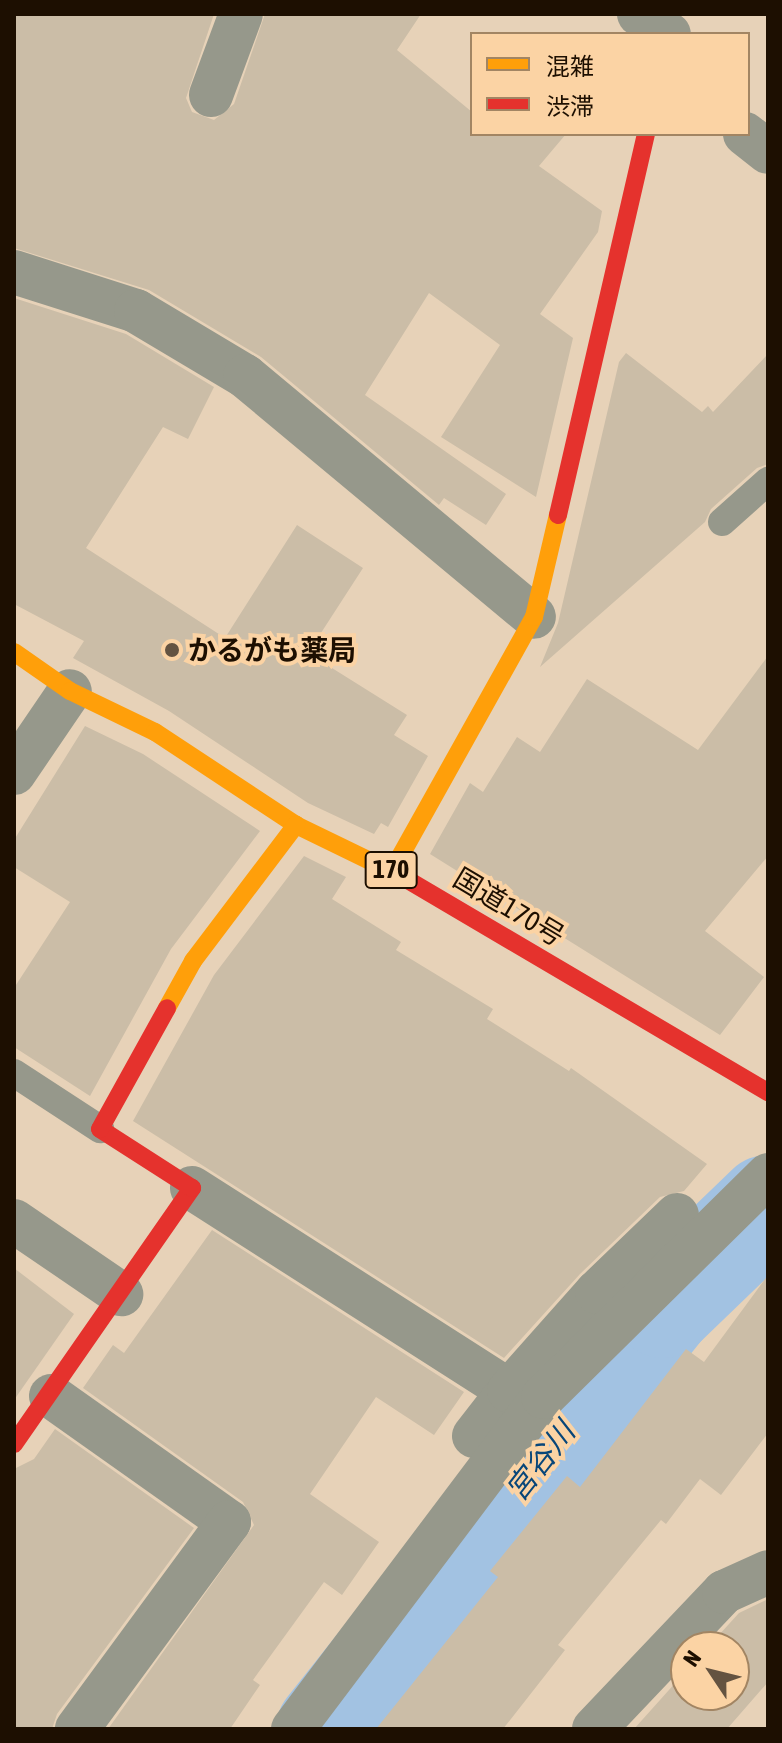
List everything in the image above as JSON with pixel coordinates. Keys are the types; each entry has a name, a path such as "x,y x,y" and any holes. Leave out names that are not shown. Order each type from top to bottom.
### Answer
{"main road":[{"path":"392,871 534,617 646,136"},
{"name":"国道170号","path":"14,652 70,691 155,732 296,825 392,871 768,1092"},
{"path":"14,1444 51,1396 192,1188 100,1129 193,961 296,825"}],"street":[{"path":"211,95 241,14"},
{"path":"639,14 669,32"},
{"path":"748,136 768,152"},
{"path":"14,272 136,311 245,376 534,617"},
{"path":"14,773 70,691"},
{"path":"306,1725 495,1459 543,1397 768,1175"},
{"path":"192,1188 509,1391"},
{"path":"495,1459 470,1441 509,1391 597,1292 677,1215"},
{"path":"14,1221 121,1294"},
{"path":"51,1396 229,1522 77,1729"},
{"path":"594,1729 724,1592 768,1572"}],"lane":[{"path":"722,522 768,481"},
{"path":"14,1073 100,1129"}],"building":[{"path":"14,14 214,14 186,98 192,112 214,120 234,104 265,14 421,14 397,50 470,110 470,136 564,136 539,166 602,211 598,232 540,314 573,338 536,497 441,437 500,345 429,293 365,395 506,494 486,525 444,498 439,505 261,357 149,290 14,248"},
{"path":"14,298 126,334 214,387 188,439 163,427 86,548 225,638 297,525 363,568 308,653 407,715 394,735 428,756 388,827 381,823 374,834 308,803 169,711 73,658 84,641 14,604"},
{"path":"626,353 702,412 708,406 713,412 768,354 768,464 757,468 711,509 705,522 540,667 558,623 619,362"},
{"path":"768,656 768,856 705,931 764,977 720,1035 430,854 470,783 483,792 517,737 540,752 587,679 698,750"},
{"path":"85,726 143,754 260,831 171,949 90,1096 14,1047 14,988 70,902 14,867 14,840"},
{"path":"304,856 346,877 332,899 401,942 396,950 493,1009 487,1019 569,1071 571,1068 707,1164 684,1191 660,1197 580,1274 504,1358 133,1121 214,975"},
{"path":"212,1230 464,1392 434,1435 376,1397 310,1494 379,1542 342,1595 324,1582 253,1680 260,1685 230,1729 108,1729 254,1525 243,1502 83,1388 113,1345 124,1353"},
{"path":"14,1268 74,1314 14,1400"},
{"path":"768,1275 768,1433 721,1495 700,1479 666,1524 661,1520 558,1645 565,1650 503,1729 376,1729 498,1577 490,1571 567,1476 580,1487 686,1349 704,1362"},
{"path":"55,1429 194,1528 57,1714 52,1729 14,1729 14,1469 34,1459"},
{"path":"768,1599 768,1682 750,1703 750,1631 723,1631 739,1613"},
{"path":"670,1689 670,1711 743,1711 727,1729 634,1729"}],"waterway":[{"name":"宮谷川","path":"327,1729 663,1307 768,1206"}],"traffic: slow":[{"path":"392,871 534,617 558,515"},
{"path":"14,652 70,691 155,732 296,825 401,876"},
{"path":"167,1008 193,961 296,825"}],"traffic: jam":[{"path":"558,515 646,136"},
{"path":"401,876 768,1092"},
{"path":"14,1444 192,1188 100,1129 167,1008"}],"place":[{"name":"かるがも薬局","path":"172,650"}]}
